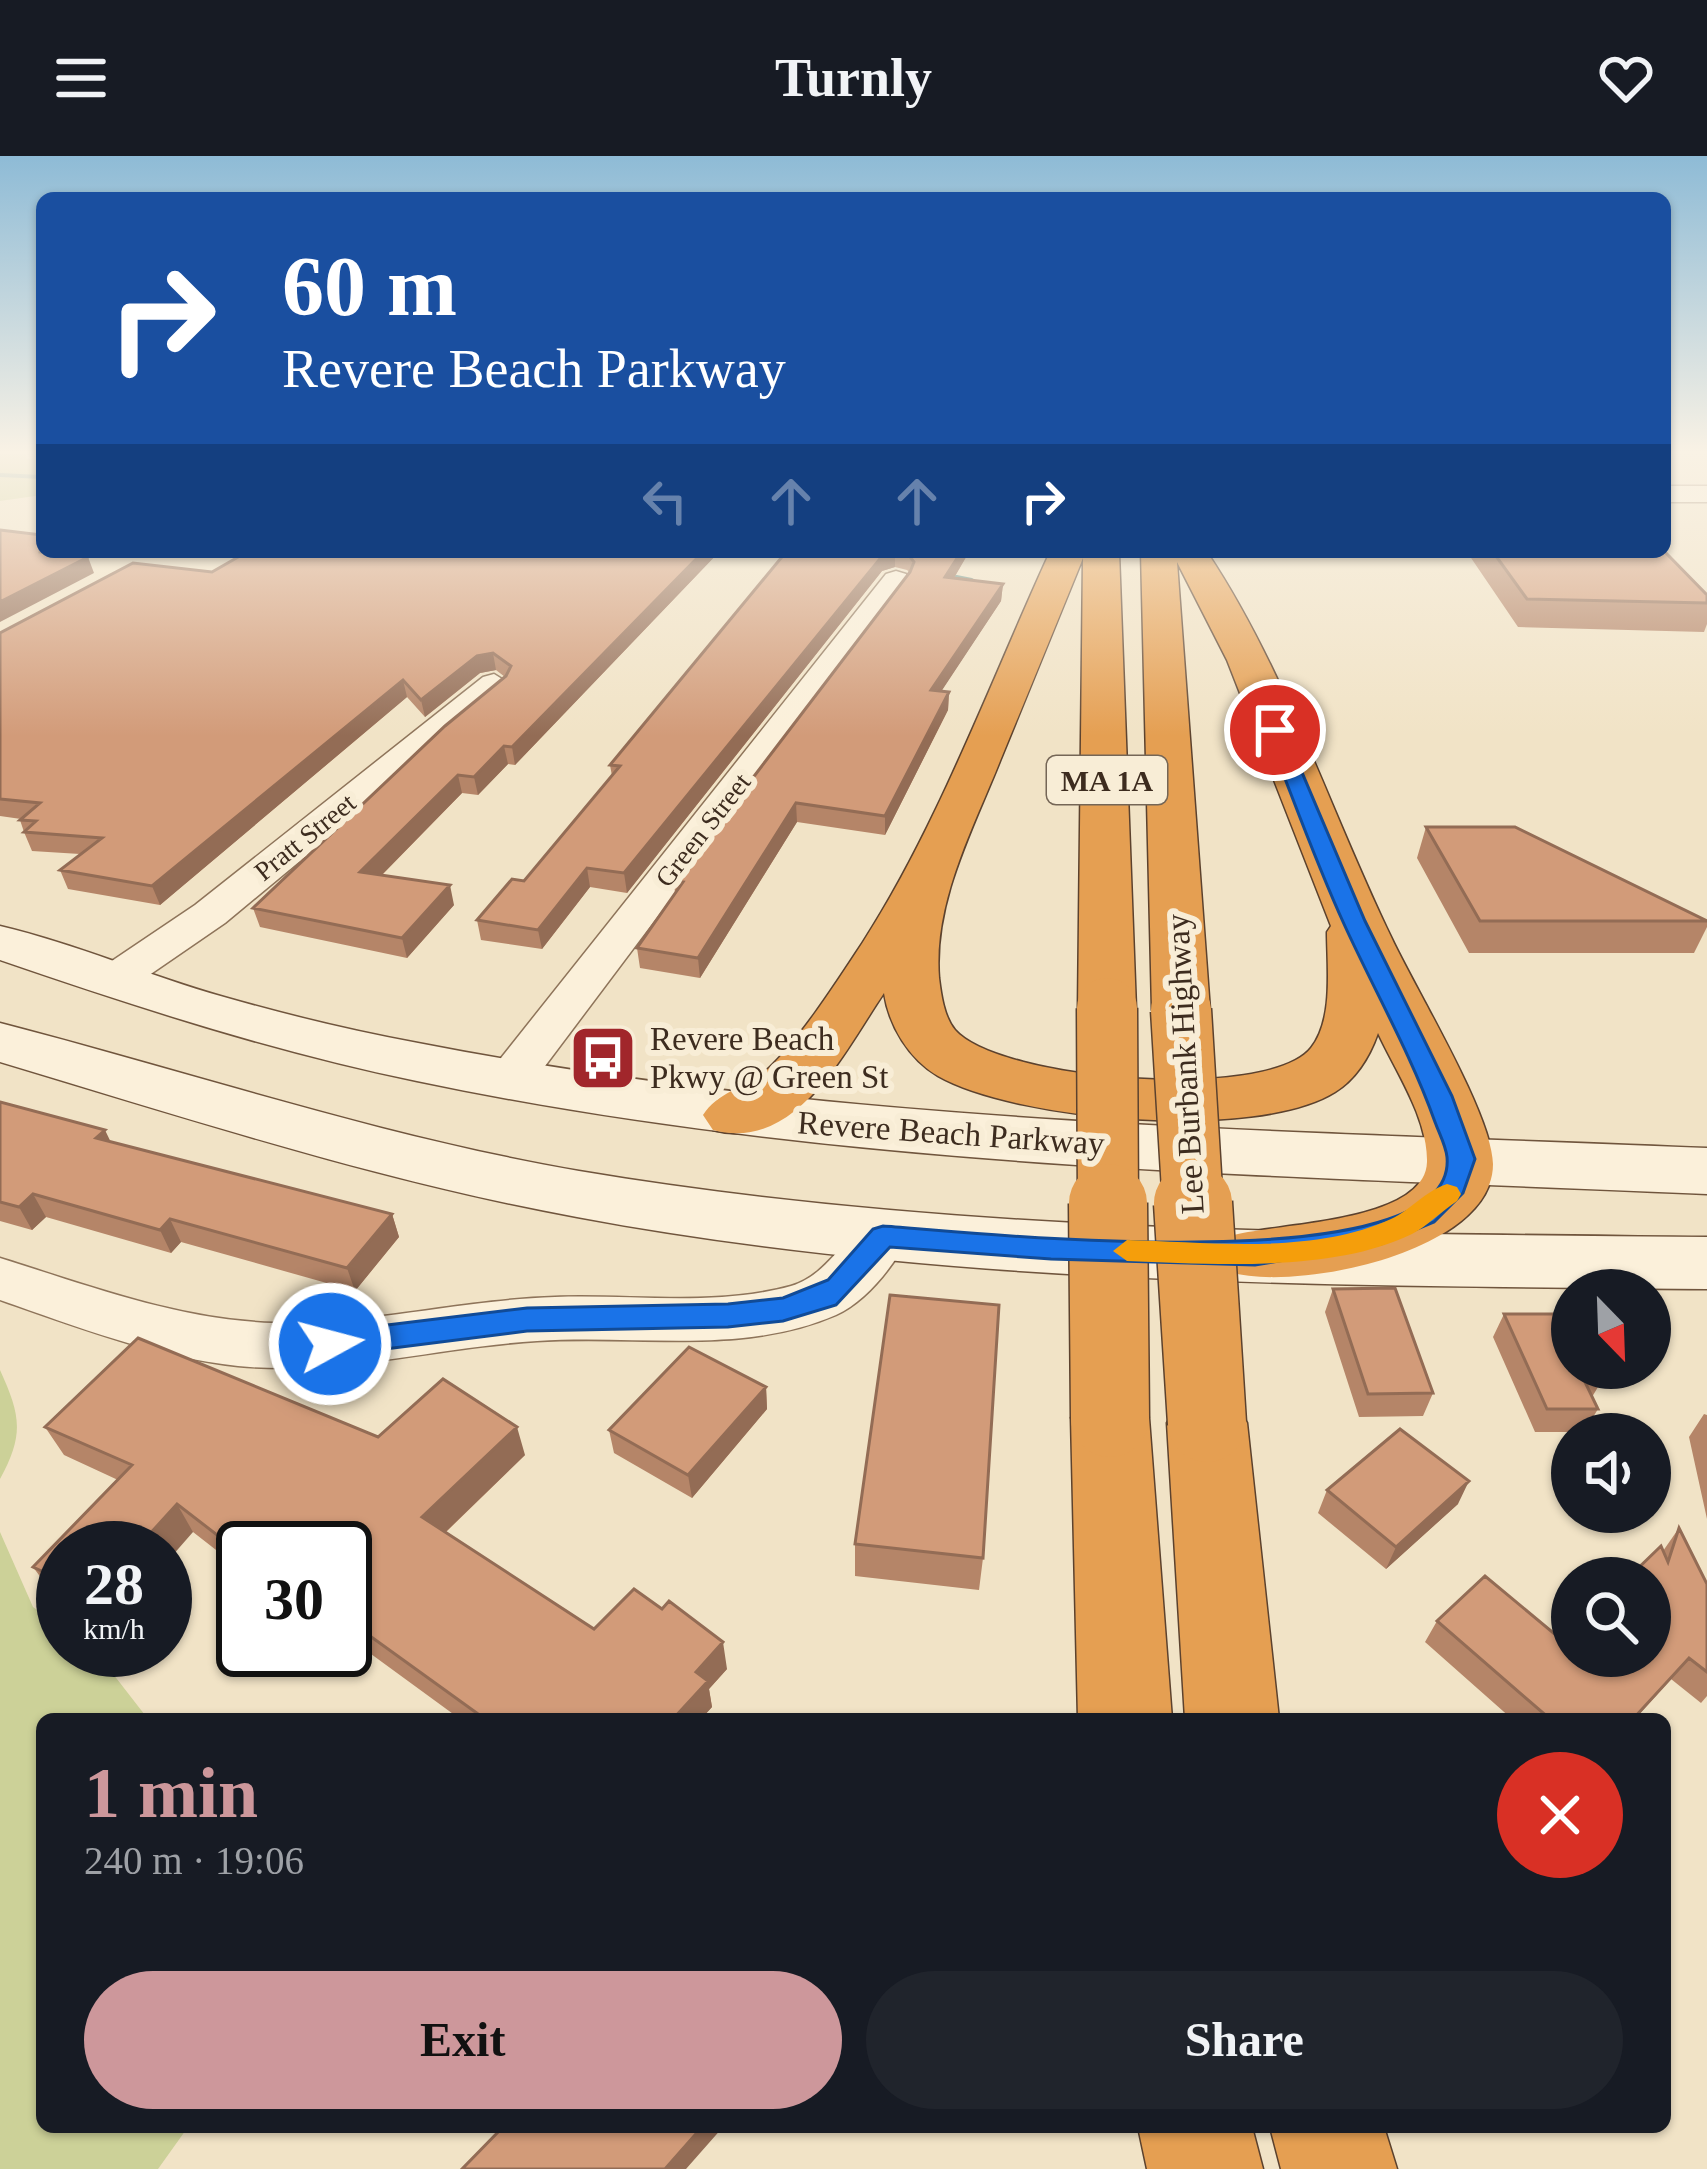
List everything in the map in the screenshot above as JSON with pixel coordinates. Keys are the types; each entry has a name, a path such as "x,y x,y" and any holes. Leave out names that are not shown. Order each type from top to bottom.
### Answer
{"highway":[{"path":"736,1114 771,1099 809,1063 886,948 928,875 1065,558"},
{"name":"MA 1A","path":"1101,558 1110,1418 1125,1713"},
{"name":"Lee Burbank Highway","path":"1159,558 1181,1010 1207,1423 1231,1713"},
{"path":"1192,558 1228,622 1354,921 1439,1096 1461,1159 1453,1186 1442,1201 1401,1226 1335,1245 1255,1254"},
{"path":"928,875 911,947 912,985 921,1020 937,1047 952,1058 989,1076 1038,1088 1242,1097 1286,1090 1316,1077 1342,1048 1351,1020 1354,921"},
{"path":"1196,2133 1205,2169"},
{"path":"1329,2133 1340,2169"}],"main road":[{"name":"Revere Beach Parkway","path":"0,942 110,982 316,1039 510,1079 736,1114 967,1138 1707,1171"},
{"path":"0,1042 485,1176 662,1208 883,1236 1051,1249 1707,1263"}],"street":[{"name":"Green Street","path":"510,1079 896,580"},
{"name":"Pratt Street","path":"110,982 210,914 494,684"},
{"path":"0,1279 185,1337 274,1346 330,1344 527,1320 783,1310 838,1288 883,1236"}],"green space":[{"path":"0,1370 17,1424 0,1479"},
{"path":"0,1532 36,1609 36,1677 115,1677 143,1713 36,1713 36,2133 184,2133 158,2169 0,2169"}],"building":[{"path":"0,548 36,548 36,558 86,558 0,602"},
{"path":"236,558 697,558 512,747 504,746 474,777 458,775 360,872 450,885 402,938 253,908 445,726 506,676 511,666 493,653 477,656 421,700 403,680 152,886 60,870 102,838 24,832 36,821 20,820 40,803 0,799 0,633 133,563 212,572"},
{"path":"781,558 881,558 624,873 587,868 538,930 477,920 512,879 524,881 620,766 610,765"},
{"path":"911,558 957,558 945,577 1003,584 931,690 949,692 885,816 796,803 698,958 637,948 683,882 674,881 914,562"},
{"path":"1497,558 1671,558 1707,595 1707,603 1527,599"},
{"path":"1426,827 1515,827 1707,921 1480,921"},
{"path":"0,1102 105,1130 96,1138 392,1214 347,1268 170,1219 160,1230 33,1194 19,1207 0,1202"},
{"path":"1395,1288 1433,1393 1368,1394 1333,1289"},
{"path":"890,1295 999,1305 983,1558 855,1544"},
{"path":"1504,1314 1551,1314 1551,1389 1588,1389 1598,1409 1547,1409"},
{"path":"138,1338 378,1437 443,1379 517,1427 422,1517 594,1629 634,1589 662,1609 669,1601 723,1642 696,1672 708,1681 679,1713 477,1713 372,1637 372,1521 216,1521 216,1534 177,1504 162,1521 78,1521 132,1465 45,1427"},
{"path":"689,1347 766,1387 688,1475 609,1430"},
{"path":"1400,1429 1469,1481 1396,1547 1327,1490"},
{"path":"1679,1528 1707,1584 1707,1672 1689,1658 1639,1713 1543,1713 1437,1621 1485,1576 1551,1631 1551,1677 1671,1677 1670,1557"},
{"path":"497,2133 697,2133 665,2169 462,2169"}],"waterway":[{"path":"932,573 972,581"}],"slow traffic":[{"path":"1127,1251 1255,1254 1335,1245 1401,1226 1447,1194"}],"place":[{"name":"Revere Beach Pkwy @ Green St","path":"603,1058"}],"route":[{"path":"330,1344 527,1320 728,1316 783,1310 838,1288 883,1236 1051,1249 1255,1254 1371,1237 1424,1214 1453,1186 1461,1159 1439,1096 1354,921 1275,730"}]}
